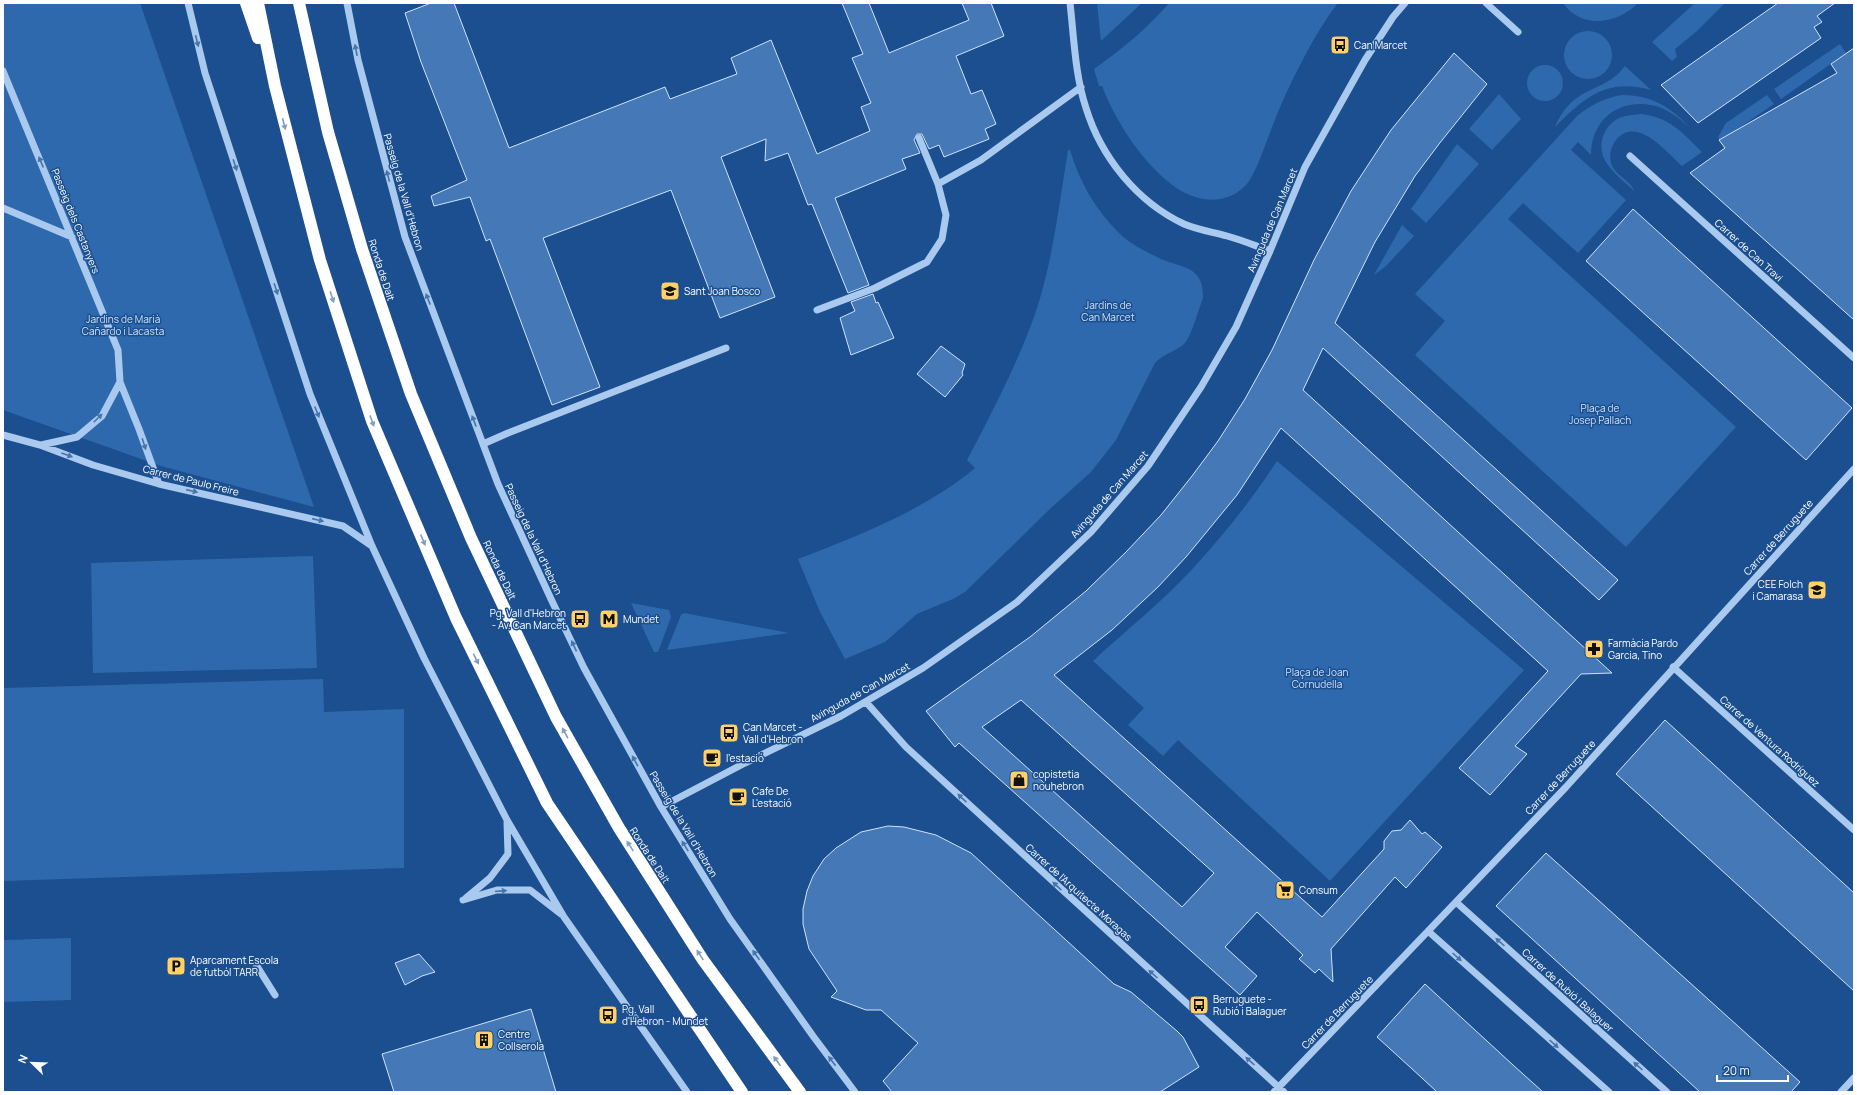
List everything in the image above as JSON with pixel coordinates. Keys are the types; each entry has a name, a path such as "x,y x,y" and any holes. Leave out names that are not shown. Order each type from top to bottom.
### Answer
{"highway":[{"path":"246,3 274,86 320,260 372,422 456,618 547,803 742,1092"},
{"path":"258,3 274,86"},
{"name":"Ronda de Dalt","path":"299,3 328,132 362,249 411,394 471,538 556,717 619,828 703,960 800,1092"}],"street":[{"path":"188,3 205,73 310,394 372,546 424,658 507,820 564,916 686,1092"},
{"name":"Passeig de la Vall d'Hebron","path":"347,3 358,60 405,237 498,484 584,668 661,807 730,919 813,1036 855,1092"},
{"path":"1070,3 1081,87 1086,108 1104,148 1130,184 1146,200 1164,213 1184,224 1205,232 1227,236 1270,251"},
{"name":"Avinguda de Can Marcet","path":"661,807 866,702 923,668 1017,602 1091,532 1148,466 1201,387 1236,327 1270,251 1297,184 1343,96 1393,17 1405,3"},
{"path":"1486,3 1518,32"},
{"name":"Passeig dels Castanyers","path":"3,71 118,350 120,382 159,484"},
{"path":"938,184 981,160 1081,87"},
{"path":"817,310 876,288 927,262 942,239 946,215 938,184 918,138"},
{"name":"Carrer de Can Travi","path":"1630,156 1854,358"},
{"path":"3,208 72,237"},
{"path":"483,444 515,430 726,348"},
{"path":"40,445 77,437 102,416 120,382"},
{"name":"Carrer de Paulo Freire","path":"3,435 40,445 93,465 159,484 343,526 372,546"},
{"name":"Carrer de Berruguete","path":"1279,1090 1575,777 1673,667 1854,469"},
{"name":"Carrer de Ventura Rodríguez","path":"1673,667 1854,830"},
{"name":"Carrer de l'Arquitecte Moragas","path":"866,702 906,747 1279,1090"},
{"path":"507,820 508,854 490,878 463,900 497,890 530,890 564,916"},
{"name":"Carrer de Rubió i Balaguer","path":"1456,902 1667,1092"},
{"path":"1428,931 1608,1092"},
{"path":"255,963 275,995"},
{"path":"1841,1092 1854,1078"}],"green space":[{"name":"Jardins de Marià Cañardo i Lacasta","path":"3,3 140,3 314,507 161,466 3,410"},
{"path":"1097,3 1142,3 1101,41"},
{"path":"1169,3 1338,3 1312,43 1296,74 1276,117 1259,162 1251,178 1239,191 1223,199 1204,199 1187,194 1166,180 1154,169 1133,143 1115,115 1102,86 1099,86 1094,69 1133,39 1152,22"},
{"path":"1563,3 1638,3 1621,16 1600,21 1580,17 1571,12"},
{"path":"1695,3 1725,3 1697,31 1675,49 1677,57 1672,61 1652,42"},
{"path":"1588,31 1597,33 1605,38 1610,46 1612,55 1610,64 1605,72 1597,77 1588,79 1579,77 1571,72 1566,64 1564,55 1566,46 1571,38 1579,33"},
{"path":"1840,44 1846,53 1781,99 1774,89"},
{"path":"1545,65 1555,68 1560,73 1563,83 1560,93 1555,98 1545,101 1535,98 1530,93 1527,83 1530,73 1535,68"},
{"path":"1625,66 1651,90 1622,86 1598,93 1576,107 1555,127 1571,103 1580,96 1607,82"},
{"path":"1499,94 1521,119 1492,150 1469,129"},
{"name":"Plaça de Josep Pallach","path":"1622,95 1642,97 1659,103 1674,113 1689,127 1674,115 1656,106 1643,104 1631,105 1620,108 1602,121 1592,142 1591,155 1578,142 1571,150 1626,200 1578,253 1523,203 1508,219 1736,427 1626,547 1415,355 1445,321 1415,294 1577,116 1598,102"},
{"path":"1767,95 1774,104 1720,141 1718,137 1726,123"},
{"path":"1641,114 1660,118 1667,122 1681,132 1702,152 1682,166 1651,138 1633,132 1624,133 1613,145 1610,160 1616,171 1633,187 1634,191 1608,165 1604,159 1601,146 1607,128 1617,119 1629,115"},
{"path":"1457,144 1479,164 1426,223 1411,209"},
{"name":"Jardins de Can Marcet","path":"1068,150 1070,150 1079,174 1090,196 1112,226 1125,239 1150,254 1190,270 1196,274 1200,280 1203,298 1187,341 1155,363 1116,440 1091,472 1052,507 965,592 953,599 917,614 885,642 845,659 820,612 798,559 890,521 935,497 975,468 967,460 1012,370 1028,333 1041,294 1055,233"},
{"path":"1402,225 1414,236 1386,266 1374,275"},
{"name":"Plaça de Joan Cornudella","path":"1277,461 1524,670 1330,881 1178,740 1163,756 1128,725 1144,708 1093,661 1159,602 1196,565 1239,514"},
{"path":"313,556 317,668 93,673 91,563"},
{"path":"631,603 669,610 671,617 658,652 654,652"},
{"path":"684,613 789,633 667,650 681,615"},
{"path":"323,679 324,712 404,709 404,868 3,881 3,688"},
{"path":"71,938 71,1000 3,1002 3,940"}],"building":[{"path":"431,3 454,3 509,148 665,87 670,99 737,74 731,58 771,40 817,154 870,131 861,107 871,103 852,58 863,54 842,3 869,3 889,53 969,20 962,3 991,3 1004,36 956,56 971,94 982,90 996,124 985,129 989,139 944,157 939,145 929,149 922,134 917,134 914,140 920,153 902,159 906,169 835,198 869,285 848,293 812,204 808,205 788,153 765,161 766,139 721,157 775,297 720,318 671,190 543,238 600,387 552,405 490,239 486,241 470,197 434,206 431,196 467,180 421,62 405,13"},
{"path":"1778,3 1835,3 1817,16 1822,22 1814,27 1821,38 1698,123 1661,85"},
{"path":"1854,48 1854,320 1690,173 1725,148 1719,140 1837,73 1831,64"},
{"path":"1454,53 1487,84 1415,176 1375,242 1335,323 1618,580 1599,600 1323,348 1303,390 1612,673 1581,674 1515,746 1527,754 1490,795 1459,768 1548,671 1281,428 1237,495 1186,557 1158,587 1112,630 1054,675 1322,917 1384,849 1384,841 1392,831 1401,830 1410,820 1422,834 1425,832 1442,847 1406,888 1395,877 1331,949 1333,982 1319,969 1315,973 1299,959 1303,955 1257,912 1225,947 1257,976 1240,995 959,743 955,747 926,711 1030,637 1086,591 1161,515 1218,441 1245,399 1272,350 1314,260 1351,191 1391,130","holes":["1021,700 1214,873 1182,907 982,727"]},
{"path":"1633,209 1852,408 1806,460 1586,261"},
{"path":"873,294 894,338 851,355 840,318 855,311 851,302"},
{"path":"941,346 965,364 962,373 963,375 945,397 917,374"},
{"path":"1665,720 1854,893 1854,991 1616,774"},
{"path":"888,826 904,827 936,835 971,853 1114,984 1131,992 1177,1031 1183,1037 1199,1067 1160,1092 892,1092 883,1081 918,1043 881,1010 866,1010 831,997 837,991 809,949 803,924 803,909 807,891 813,876 824,859 836,848 861,832"},
{"path":"1546,853 1800,1082 1791,1092 1700,1092 1496,906"},
{"path":"419,954 435,972 422,976 405,985 395,963"},
{"path":"1425,984 1543,1092 1437,1092 1377,1037"},
{"name":"Centre Collserola","path":"531,1009 556,1092 394,1092 382,1054"}],"place":[{"name":"Can Marcet","path":"1340,45"},
{"name":"Sant Joan Bosco","path":"670,291"},
{"name":"CEE Folch i Camarasa","path":"1817,590"},
{"name":"Pg. Vall d'Hebron - Av. Can Marcet","path":"580,619"},
{"name":"Mundet","path":"609,619"},
{"name":"Farmàcia Pardo Garcia, Tino","path":"1594,649"},
{"name":"Can Marcet - Vall d'Hebron","path":"729,733"},
{"name":"l'estació","path":"712,758"},
{"name":"copistetia nouhebron","path":"1019,780"},
{"name":"Cafe De L'estació","path":"738,797"},
{"name":"Consum","path":"1285,890"},
{"name":"Aparcament Escola de futból TARR","path":"176,966"},
{"name":"Berruguete - Rubió i Balaguer","path":"1199,1005"},
{"name":"Pg. Vall d'Hebron - Mundet","path":"608,1015"},
{"name":"Centre Collserola","path":"484,1040"}]}
